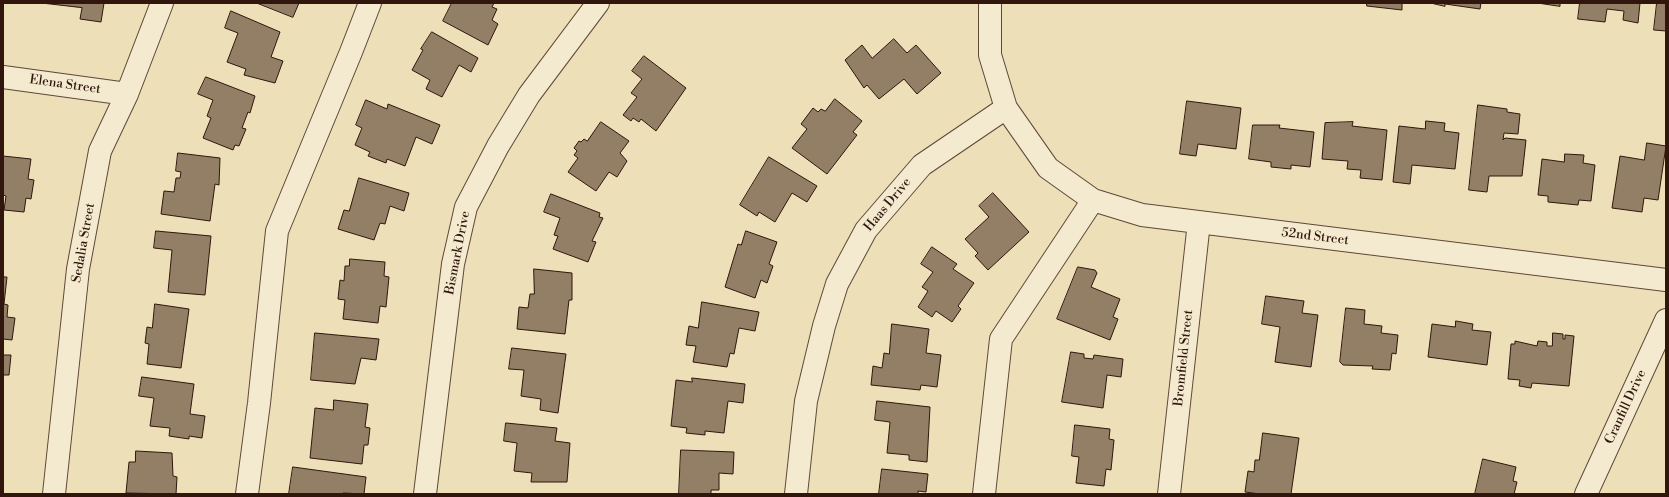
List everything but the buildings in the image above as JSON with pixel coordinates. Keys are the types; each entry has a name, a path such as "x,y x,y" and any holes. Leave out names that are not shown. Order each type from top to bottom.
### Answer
{"street":[{"name":"Sedalia Street","path":"54,494 78,269 100,151 127,94 162,3"},
{"path":"247,494 259,403 277,231 370,3"},
{"name":"Bismark Drive","path":"425,494 453,264 466,207 498,146 529,95 598,3"},
{"path":"990,3 990,55 1006,108"},
{"name":"Elena Street","path":"3,77 127,94"},
{"name":"52nd Street","path":"1006,108 1048,168 1094,200 1142,215 1666,280"},
{"name":"Haas Drive","path":"796,494 806,401 824,326 837,284 866,230 922,165 1006,108"},
{"path":"984,494 1002,339 1094,200"},
{"name":"Bromfield Street","path":"1169,494 1199,222"},
{"name":"Cranfill Drive","path":"1586,494 1666,320"}]}
